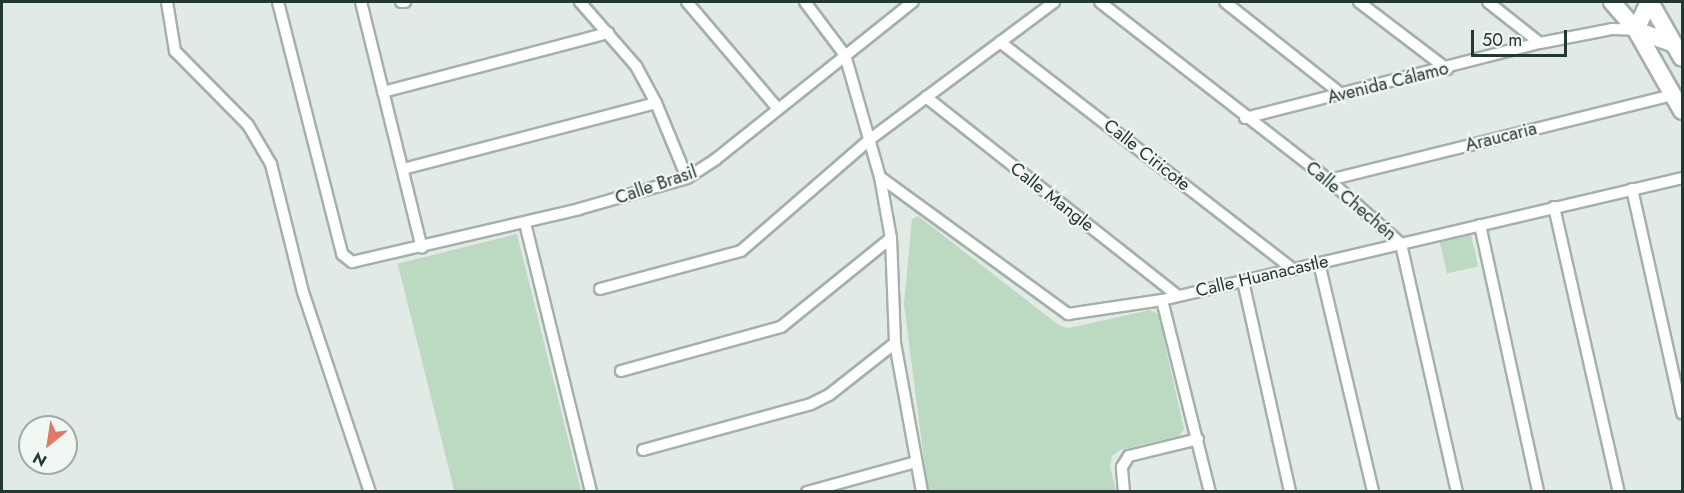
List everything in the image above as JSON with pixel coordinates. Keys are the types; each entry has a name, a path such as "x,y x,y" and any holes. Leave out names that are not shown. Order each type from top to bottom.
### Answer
{"street":[{"path":"166,2 175,51 248,125 271,164 303,292 370,492"},
{"name":"Calle Brasil","path":"278,2 342,254 347,261 422,248 525,223 687,178 703,170 913,2"},
{"path":"361,2 422,248"},
{"path":"580,2 636,66 656,103 687,178"},
{"path":"687,2 778,109"},
{"path":"806,2 845,55 880,177 891,238 895,343 922,492"},
{"path":"600,290 741,250 869,140 1054,2"},
{"name":"Calle Chechén","path":"1100,2 1245,118 1329,180 1401,244 1457,492"},
{"path":"1225,2 1341,94"},
{"path":"1359,2 1447,69"},
{"path":"1488,2 1540,43"},
{"path":"1612,2 1636,30 1683,111"},
{"path":"1636,30 1650,2"},
{"path":"1650,2 1678,51"},
{"name":"Avenida Cálamo","path":"1245,118 1447,69 1540,43 1612,29 1636,30"},
{"path":"1636,30 1678,51"},
{"path":"383,92 608,33"},
{"name":"Calle Ciricote","path":"1000,42 1293,269"},
{"name":"Araucaria","path":"1329,180 1673,95"},
{"name":"Calle Mangle","path":"926,98 1179,296"},
{"path":"403,169 656,103"},
{"name":"Calle Huanacastle","path":"880,177 1062,313 1162,300 1683,178"},
{"path":"1632,189 1683,413"},
{"path":"1554,207 1619,492"},
{"path":"525,223 591,492"},
{"path":"1479,225 1538,492"},
{"path":"621,371 782,327 891,238"},
{"path":"1319,262 1373,492"},
{"path":"1243,280 1290,492"},
{"path":"1162,300 1210,492"},
{"path":"643,450 811,404 830,395 895,343"},
{"path":"1124,492 1122,467 1129,456 1198,440"},
{"path":"807,492 916,462"}],"green space":[{"path":"918,216 1060,326 1069,328 1150,310 1158,314 1184,429 1179,436 1120,450 1112,456 1110,466 1116,491 928,491 904,304 912,219"},
{"path":"517,234 581,491 455,492 398,264"},
{"path":"1471,235 1478,266 1447,273 1440,242"}]}
